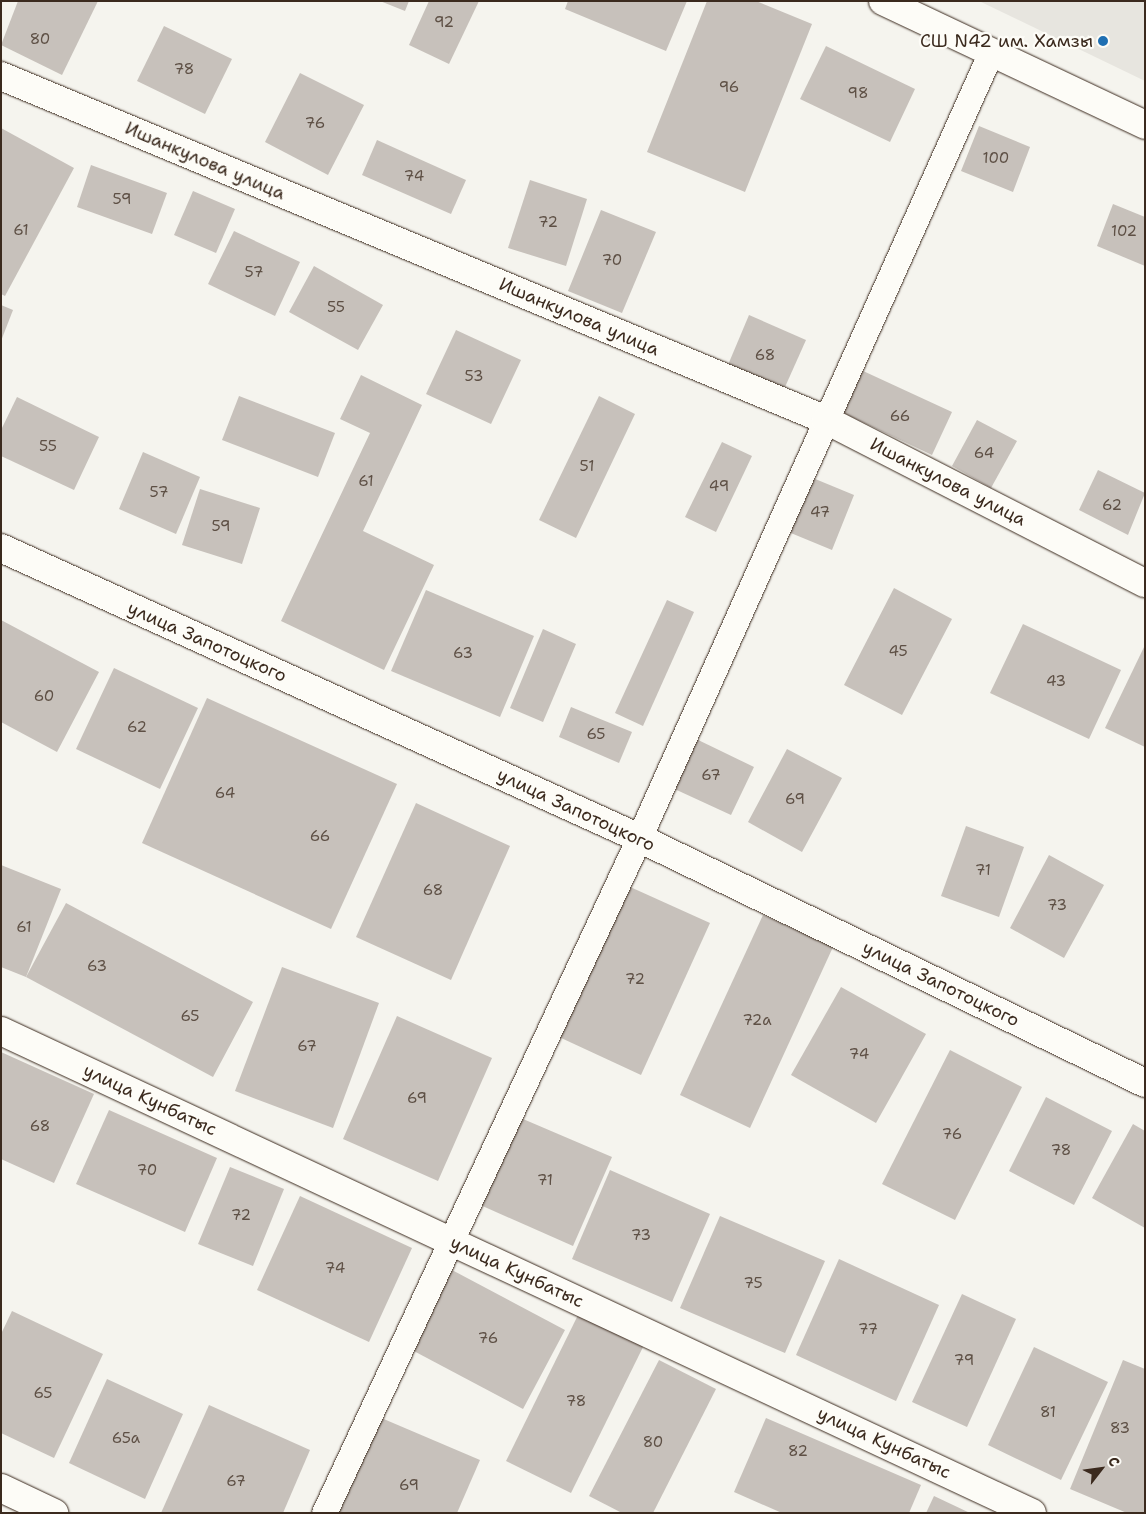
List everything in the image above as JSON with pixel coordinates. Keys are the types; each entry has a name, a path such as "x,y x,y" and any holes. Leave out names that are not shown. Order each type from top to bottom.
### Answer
{"street":[{"path":"883,1 1145,125"},
{"name":"Ишанкулова улица","path":"1,76 826,420 1145,583"},
{"name":"улица Запотоцкого","path":"1,548 639,838 1145,1083"},
{"name":"улица Кунбатыс","path":"1,1031 1032,1513"},
{"path":"1,1488 54,1513"}],"lane":[{"path":"324,1513 639,838 991,52"}],"shaded area":[{"name":"СШ N42 им. Хамзы","path":"979,1 1145,1 1145,81"}],"building":[{"path":"18,1 98,1 62,75 1,45"},
{"path":"380,1 409,1 405,11"},
{"path":"429,1 479,1 449,64 409,45"},
{"path":"568,1 687,1 666,51 565,9"},
{"path":"707,1 756,1 812,24 745,192 647,152"},
{"path":"164,26 232,59 205,114 137,81"},
{"path":"826,46 915,89 890,142 800,99"},
{"path":"300,73 364,105 328,175 265,142"},
{"path":"979,126 1030,147 1013,192 961,171"},
{"path":"1,128 74,168 5,296 1,294"},
{"path":"377,140 466,180 451,214 362,175"},
{"path":"91,165 167,193 152,234 77,207"},
{"path":"530,180 587,199 566,266 508,248"},
{"path":"193,191 235,209 216,253 174,235"},
{"path":"1113,204 1145,217 1145,266 1097,246"},
{"path":"601,210 656,232 622,313 568,291"},
{"path":"234,231 300,262 275,316 208,284"},
{"path":"314,266 383,305 358,350 289,312"},
{"path":"1,305 13,310 1,341"},
{"path":"749,315 806,340 781,396 725,372"},
{"path":"456,330 521,360 491,424 426,394"},
{"path":"861,370 952,412 932,455 841,412"},
{"path":"361,375 422,405 363,531 434,565 384,670 281,621 370,433 340,419"},
{"path":"239,396 335,433 318,477 222,440"},
{"path":"599,396 635,414 576,538 539,520"},
{"path":"17,397 99,437 74,490 1,456 1,430"},
{"path":"977,420 1017,441 991,488 952,466"},
{"path":"722,442 752,456 716,532 685,517"},
{"path":"143,452 200,477 176,534 119,509"},
{"path":"1098,470 1145,493 1128,535 1079,510"},
{"path":"808,476 854,495 832,550 786,531"},
{"path":"200,489 260,508 242,564 182,545"},
{"path":"894,588 952,619 902,715 844,685"},
{"path":"426,590 534,636 500,717 391,671"},
{"path":"667,600 694,612 643,726 615,713"},
{"path":"1,620 99,672 57,752 1,722"},
{"path":"1023,624 1121,670 1089,739 990,693"},
{"path":"543,629 576,644 543,722 510,708"},
{"path":"1145,645 1145,747 1105,728"},
{"path":"114,668 198,708 160,789 76,749"},
{"path":"207,698 397,784 331,929 142,843"},
{"path":"571,707 632,732 619,763 559,737"},
{"path":"692,737 754,767 731,815 668,786"},
{"path":"787,749 842,778 802,852 748,822"},
{"path":"416,803 510,846 451,980 356,937"},
{"path":"966,826 1024,847 999,917 941,896"},
{"path":"1049,855 1104,885 1064,958 1010,928"},
{"path":"1,865 61,889 26,977 1,967"},
{"path":"628,886 710,923 641,1075 559,1037"},
{"path":"66,903 253,1002 213,1077 26,977"},
{"path":"763,915 833,947 750,1128 680,1095"},
{"path":"282,967 379,1003 333,1128 235,1091"},
{"path":"841,987 926,1034 876,1123 791,1075"},
{"path":"397,1016 492,1058 438,1181 343,1139"},
{"path":"950,1050 1022,1087 955,1220 882,1184"},
{"path":"1,1052 94,1094 54,1183 1,1159"},
{"path":"1046,1097 1112,1131 1074,1205 1009,1171"},
{"path":"109,1110 217,1158 185,1232 76,1184"},
{"path":"516,1116 612,1157 573,1246 478,1204"},
{"path":"1133,1124 1145,1131 1145,1228 1092,1198"},
{"path":"230,1167 284,1189 253,1266 198,1244"},
{"path":"610,1170 710,1214 672,1302 572,1259"},
{"path":"300,1196 412,1248 369,1342 257,1290"},
{"path":"720,1216 825,1261 785,1353 680,1308"},
{"path":"839,1259 939,1305 896,1401 796,1355"},
{"path":"452,1270 565,1330 523,1409 410,1349"},
{"path":"962,1294 1016,1319 967,1427 912,1402"},
{"path":"12,1311 103,1354 54,1458 1,1433 1,1334"},
{"path":"580,1311 645,1343 571,1493 506,1461"},
{"path":"1034,1347 1108,1382 1061,1480 988,1445"},
{"path":"659,1360 716,1389 653,1513 622,1513 589,1496"},
{"path":"1123,1360 1145,1369 1145,1513 1127,1513 1070,1489"},
{"path":"107,1379 183,1414 145,1499 69,1463"},
{"path":"209,1405 310,1450 283,1513 161,1513"},
{"path":"379,1417 480,1460 457,1513 339,1513"},
{"path":"766,1418 921,1485 909,1513 782,1513 734,1492"},
{"path":"934,1496 970,1513 926,1513"}],"place":[{"name":"СШ N42 им. Хамзы","path":"1103,41"}]}
